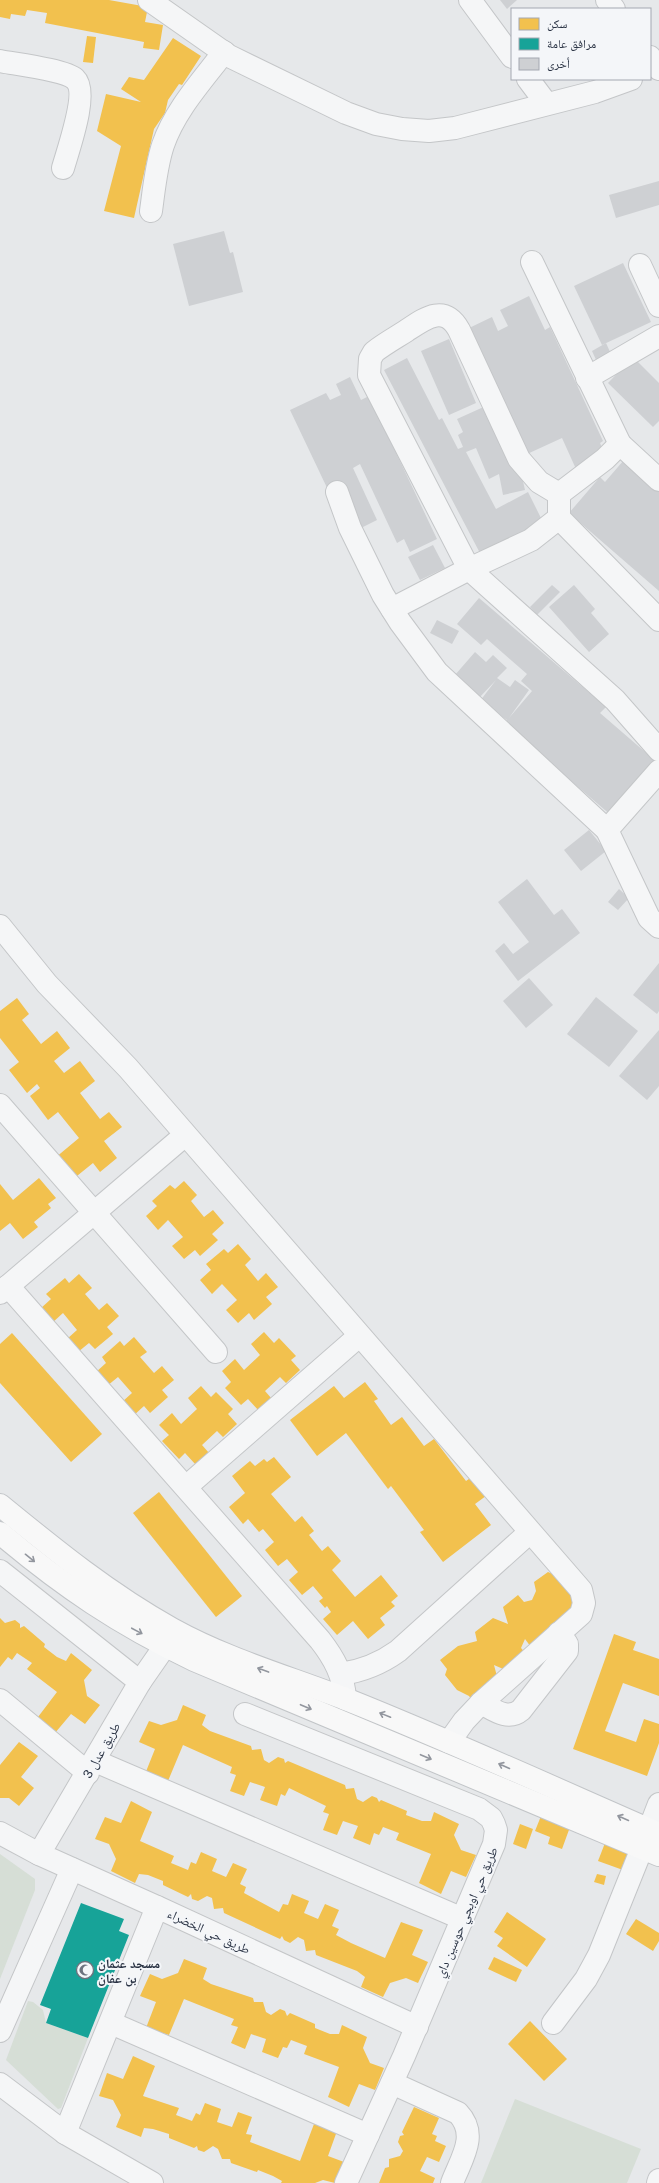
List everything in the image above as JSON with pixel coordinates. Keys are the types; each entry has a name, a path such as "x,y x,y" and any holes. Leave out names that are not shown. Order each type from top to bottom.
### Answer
{"main road":[{"path":"0,1506 86,1575 135,1608 173,1630 240,1661 345,1699 449,1742 652,1842"},
{"path":"0,1532 54,1578 90,1603 128,1627 194,1660 652,1842"}],"street":[{"path":"149,0 224,52 346,113 376,124 402,129 429,130 456,128 546,103 595,92 628,80"},
{"path":"470,0 511,56"},
{"path":"607,0 613,8"},
{"path":"151,211 156,174 164,144 180,110 224,52"},
{"path":"0,61 62,73 74,78 80,87 80,100 63,168"},
{"path":"529,80 546,103"},
{"path":"532,262 620,444 659,480"},
{"path":"640,265 659,306"},
{"path":"559,494 539,482 519,459 459,330 450,319 436,315 428,317 374,352 370,359 369,375 469,569 615,700 659,750"},
{"path":"587,378 659,336"},
{"path":"559,494 605,459 620,444"},
{"path":"337,492 366,562 392,609 437,672 607,830 649,918 659,927"},
{"path":"559,494 559,518 659,620"},
{"path":"392,609 469,569 530,540 559,518"},
{"path":"607,830 659,771"},
{"path":"3,937 128,1068 184,1136 580,1590 583,1596 583,1609 580,1614 481,1703 464,1721 449,1742"},
{"path":"0,1105 216,1352"},
{"path":"184,1136 4,1289 186,1487 320,1640 332,1656 341,1674 345,1699"},
{"path":"186,1487 359,1336"},
{"path":"341,1674 371,1667 398,1651 530,1532"},
{"path":"0,1571 140,1682"},
{"path":"481,1703 506,1715 512,1716 521,1710 565,1654 566,1644 559,1633"},
{"name":"طريق عدل 3","path":"39,1854 92,1767 140,1682 165,1646"},
{"path":"0,1700 92,1767 463,1919"},
{"name":"طريق حي اوبجي حوسين داي","path":"245,1714 480,1810 491,1818 496,1830 496,1838 463,1919 417,2027 346,2183"},
{"path":"553,2023 586,1979 599,1956 652,1842 659,1804"},
{"path":"0,1833 39,1854 157,1907"},
{"path":"0,2031 72,1869"},
{"name":"طريق حي الخضراء","path":"65,2133 157,1907 417,2027"},
{"path":"111,2023 368,2135"},
{"path":"392,2083 458,2113 465,2121 469,2130 467,2145 452,2183"},
{"path":"0,2084 65,2133 152,2183"}],"shaded area":[{"path":"0,1854 35,1879 35,1890 0,1979"},
{"path":"28,2001 33,2002 43,2010 46,2023 88,2038 61,2108 58,2109 6,2060"},
{"path":"515,2099 641,2149 627,2183 481,2183"}],"building: سكن":[{"path":"0,0 109,0 148,7 145,22 163,25 159,50 143,48 144,42 45,23 47,13 27,10 25,16 11,14 10,19 0,17"},
{"path":"87,36 96,37 93,63 83,62"},
{"path":"173,38 201,56 182,85 179,84 168,100 165,113 154,129 134,218 104,211 121,146 97,131 106,94 141,102 121,89 129,77 144,80"},
{"path":"17,998 29,1014 22,1020 41,1044 57,1031 70,1048 54,1061 64,1073 80,1061 95,1081 80,1093 100,1119 109,1112 122,1127 104,1141 117,1158 100,1172 93,1163 72,1180 55,1158 79,1138 58,1112 48,1120 30,1096 40,1088 37,1084 27,1093 9,1070 19,1062 0,1038 0,1011"},
{"path":"39,1178 56,1198 48,1204 51,1208 34,1222 38,1227 23,1239 10,1223 0,1231 0,1184 13,1200"},
{"path":"184,1181 197,1195 191,1201 204,1217 213,1210 224,1223 212,1234 218,1240 200,1256 195,1250 184,1259 172,1246 183,1237 168,1220 158,1230 146,1216 157,1206 152,1201 170,1185 175,1189"},
{"path":"238,1244 251,1259 245,1265 258,1281 266,1273 278,1287 266,1297 272,1304 254,1320 249,1313 238,1323 226,1310 237,1300 222,1284 212,1294 200,1280 211,1270 206,1264 224,1249 228,1253"},
{"path":"79,1274 92,1288 85,1294 99,1310 107,1303 119,1316 107,1327 113,1334 95,1349 89,1343 78,1352 67,1339 77,1330 63,1313 52,1323 40,1309 51,1299 46,1294 65,1278 69,1283"},
{"path":"264,1332 274,1343 279,1338 296,1356 291,1360 300,1370 286,1383 280,1377 265,1391 272,1399 259,1411 248,1399 241,1405 225,1388 231,1382 222,1371 235,1359 244,1370 260,1355 251,1344"},
{"path":"12,1333 102,1434 71,1462 0,1383 0,1344"},
{"path":"134,1337 147,1352 140,1357 154,1373 162,1366 174,1380 162,1390 168,1397 150,1413 144,1406 133,1416 122,1402 132,1393 118,1377 107,1386 95,1373 106,1363 102,1357 120,1341 124,1346"},
{"path":"365,1382 378,1399 374,1401 391,1425 402,1417 424,1446 434,1439 466,1481 476,1474 490,1493 475,1504 491,1525 443,1562 420,1532 424,1530 391,1486 388,1489 346,1433 317,1456 290,1420 334,1386 344,1398"},
{"path":"201,1386 211,1397 216,1392 233,1409 228,1414 237,1424 223,1437 217,1431 202,1445 209,1453 196,1465 185,1453 179,1459 162,1441 169,1435 159,1425 172,1413 181,1424 197,1409 188,1398"},
{"path":"274,1457 291,1477 271,1494 295,1522 302,1516 314,1531 309,1535 322,1551 328,1546 341,1561 332,1570 355,1597 381,1575 398,1596 391,1602 395,1606 380,1618 385,1625 368,1639 353,1621 337,1635 323,1619 331,1612 327,1606 325,1608 319,1601 323,1598 313,1586 302,1595 289,1580 298,1572 287,1559 278,1566 265,1550 274,1542 263,1529 259,1532 248,1519 243,1524 229,1507 245,1493 232,1476 250,1461 255,1466 264,1459 267,1462"},
{"path":"159,1492 242,1596 216,1617 133,1513"},
{"path":"548,1572 564,1579 581,1613 558,1620 549,1627 552,1637 534,1651 525,1639 521,1648 529,1657 510,1672 494,1665 499,1684 474,1703 469,1696 457,1690 445,1675 447,1669 440,1660 458,1646 477,1641 475,1632 493,1618 508,1624 503,1607 518,1595 524,1602 532,1600 536,1591 534,1582"},
{"path":"0,1618 5,1623 15,1620 20,1624 20,1628 24,1626 45,1644 44,1647 57,1657 66,1661 71,1653 92,1670 84,1680 87,1696 100,1705 85,1724 71,1714 55,1733 38,1717 57,1692 27,1669 32,1663 17,1653 12,1660 8,1657 0,1667"},
{"path":"614,1634 636,1642 633,1650 659,1659 659,1696 623,1683 605,1731 636,1742 644,1719 659,1724 659,1743 647,1776 573,1749"},
{"path":"183,1705 206,1715 202,1725 210,1731 251,1746 252,1750 261,1749 264,1760 269,1763 278,1757 284,1759 285,1763 288,1761 345,1785 346,1789 354,1788 357,1799 363,1802 372,1796 377,1798 379,1802 381,1800 407,1811 406,1815 422,1821 431,1821 434,1812 459,1824 454,1835 461,1850 476,1855 466,1877 451,1871 441,1894 419,1883 431,1854 396,1840 399,1833 383,1827 379,1835 374,1833 370,1845 353,1838 358,1826 343,1821 337,1835 323,1830 329,1814 323,1812 326,1806 289,1788 285,1796 281,1794 277,1806 260,1800 265,1787 250,1782 244,1796 230,1791 236,1775 230,1773 232,1767 183,1745 168,1781 145,1774 155,1749 139,1742 149,1721 161,1725 177,1720"},
{"path":"19,1742 38,1756 21,1777 34,1788 19,1806 9,1798 0,1798 0,1765"},
{"path":"131,1801 152,1812 140,1841 174,1856 171,1863 188,1870 191,1862 196,1864 201,1852 217,1859 212,1871 226,1877 233,1863 247,1869 240,1884 246,1887 244,1893 279,1912 283,1904 288,1905 292,1894 309,1901 304,1913 318,1919 325,1904 339,1910 332,1926 339,1929 336,1935 385,1958 401,1922 423,1930 412,1955 428,1962 418,1983 406,1978 390,1983 383,1997 361,1987 365,1977 357,1971 316,1955 315,1950 306,1951 304,1940 298,1937 290,1943 284,1940 282,1936 280,1939 224,1913 223,1908 214,1909 212,1898 207,1896 198,1901 192,1899 191,1894 188,1897 163,1885 163,1881 148,1875 139,1874 135,1883 111,1871 116,1859 109,1844 95,1839 105,1817 121,1823"},
{"path":"541,1816 570,1827 562,1849 548,1844 550,1837 535,1831"},
{"path":"520,1824 533,1829 526,1849 513,1844"},
{"path":"605,1843 629,1852 623,1870 598,1861"},
{"path":"597,1874 606,1876 604,1885 594,1882"},
{"path":"507,1912 546,1939 527,1967 497,1946 503,1938 494,1932"},
{"path":"636,1919 659,1933 659,1941 653,1951 626,1934"},
{"path":"494,1957 522,1970 516,1982 488,1969"},
{"path":"184,1959 207,1968 203,1979 211,1984 253,1998 254,2002 263,2002 266,2012 271,2015 280,2009 285,2011 287,2016 290,2013 315,2024 315,2028 330,2034 339,2034 342,2025 367,2037 363,2048 370,2063 384,2068 375,2090 359,2084 349,2107 328,2097 339,2067 304,2054 307,2046 291,2040 287,2048 283,2047 278,2058 262,2052 266,2039 251,2034 245,2049 231,2043 238,2027 231,2025 234,2019 184,1999 169,2035 146,2028 156,2002 140,1996 150,1974 162,1979 178,1973"},
{"path":"530,2021 567,2059 544,2081 508,2044"},
{"path":"133,2056 155,2066 143,2096 179,2108 176,2115 192,2121 196,2113 200,2115 205,2103 221,2109 217,2122 232,2127 238,2112 252,2117 246,2134 252,2135 250,2142 300,2161 314,2124 337,2131 328,2156 344,2162 335,2183 323,2180 315,2183 281,2183 282,2181 273,2176 258,2170 257,2172 231,2163 230,2159 222,2159 218,2149 213,2146 204,2152 198,2150 197,2146 194,2148 169,2138 169,2134 153,2129 144,2128 141,2137 116,2127 121,2115 113,2100 99,2096 107,2073 123,2079"},
{"path":"414,2107 439,2118 432,2134 437,2136 435,2141 446,2146 439,2162 427,2157 420,2171 435,2178 433,2183 379,2183 385,2168 389,2167 389,2159 400,2156 403,2151 398,2142 400,2136 404,2135 402,2132"}],"building: مرافق عامة":[{"name":"مسجد عثمان بن عفان","path":"81,1903 124,1919 119,1931 129,1935 88,2038 46,2023 51,2009 40,2005"}],"building: أخرى":[{"path":"500,0 517,0 507,9"},
{"path":"659,181 659,205 616,218 609,195"},
{"path":"224,231 230,253 233,252 243,292 189,306 173,244"},
{"path":"623,263 651,322 602,345 574,286"},
{"path":"529,296 545,330 550,327 603,441 600,443 605,455 576,469 562,438 525,455 467,329 492,317 498,331 508,326 500,310"},
{"path":"449,339 476,403 449,415 421,351"},
{"path":"606,343 611,354 597,362 592,351"},
{"path":"633,357 659,383 659,421 653,427 608,383"},
{"path":"407,358 439,420 442,418 458,449 463,447 458,435 463,432 457,419 488,405 515,468 511,469 520,468 525,490 503,495 499,474 489,479 476,448 466,452 496,509 528,492 543,522 481,555 384,370"},
{"path":"350,377 361,400 369,396 437,539 410,552 404,539 397,543 360,464 353,468 377,520 349,534 290,410 326,393 330,400 341,395 336,384"},
{"path":"624,460 659,490 659,591 569,513 600,477 605,482"},
{"path":"433,545 445,568 420,580 408,557"},
{"path":"552,585 560,592 537,615 530,607"},
{"path":"574,585 595,609 591,613 609,634 589,652 549,607"},
{"path":"479,598 606,707 600,713 659,764 613,817 505,724 507,720 480,701 496,680 479,698 455,675 475,652 486,662 493,655 507,668 497,678 510,687 515,680 529,690 509,718 532,691 521,681 527,674 487,639 481,645 457,624"},
{"path":"437,620 459,631 452,644 430,633"},
{"path":"589,830 606,851 581,871 564,850"},
{"path":"527,879 554,915 562,909 580,933 518,981 495,951 504,943 513,954 529,942 498,902"},
{"path":"619,889 629,898 618,910 608,902"},
{"path":"659,963 659,1011 657,1014 633,995"},
{"path":"529,978 553,1005 526,1028 503,1001"},
{"path":"596,997 638,1031 609,1067 567,1034"},
{"path":"659,1030 659,1086 647,1100 619,1076"}],"place":[{"name":"مسجد عثمان بن عفان","path":"85,1970"}]}
